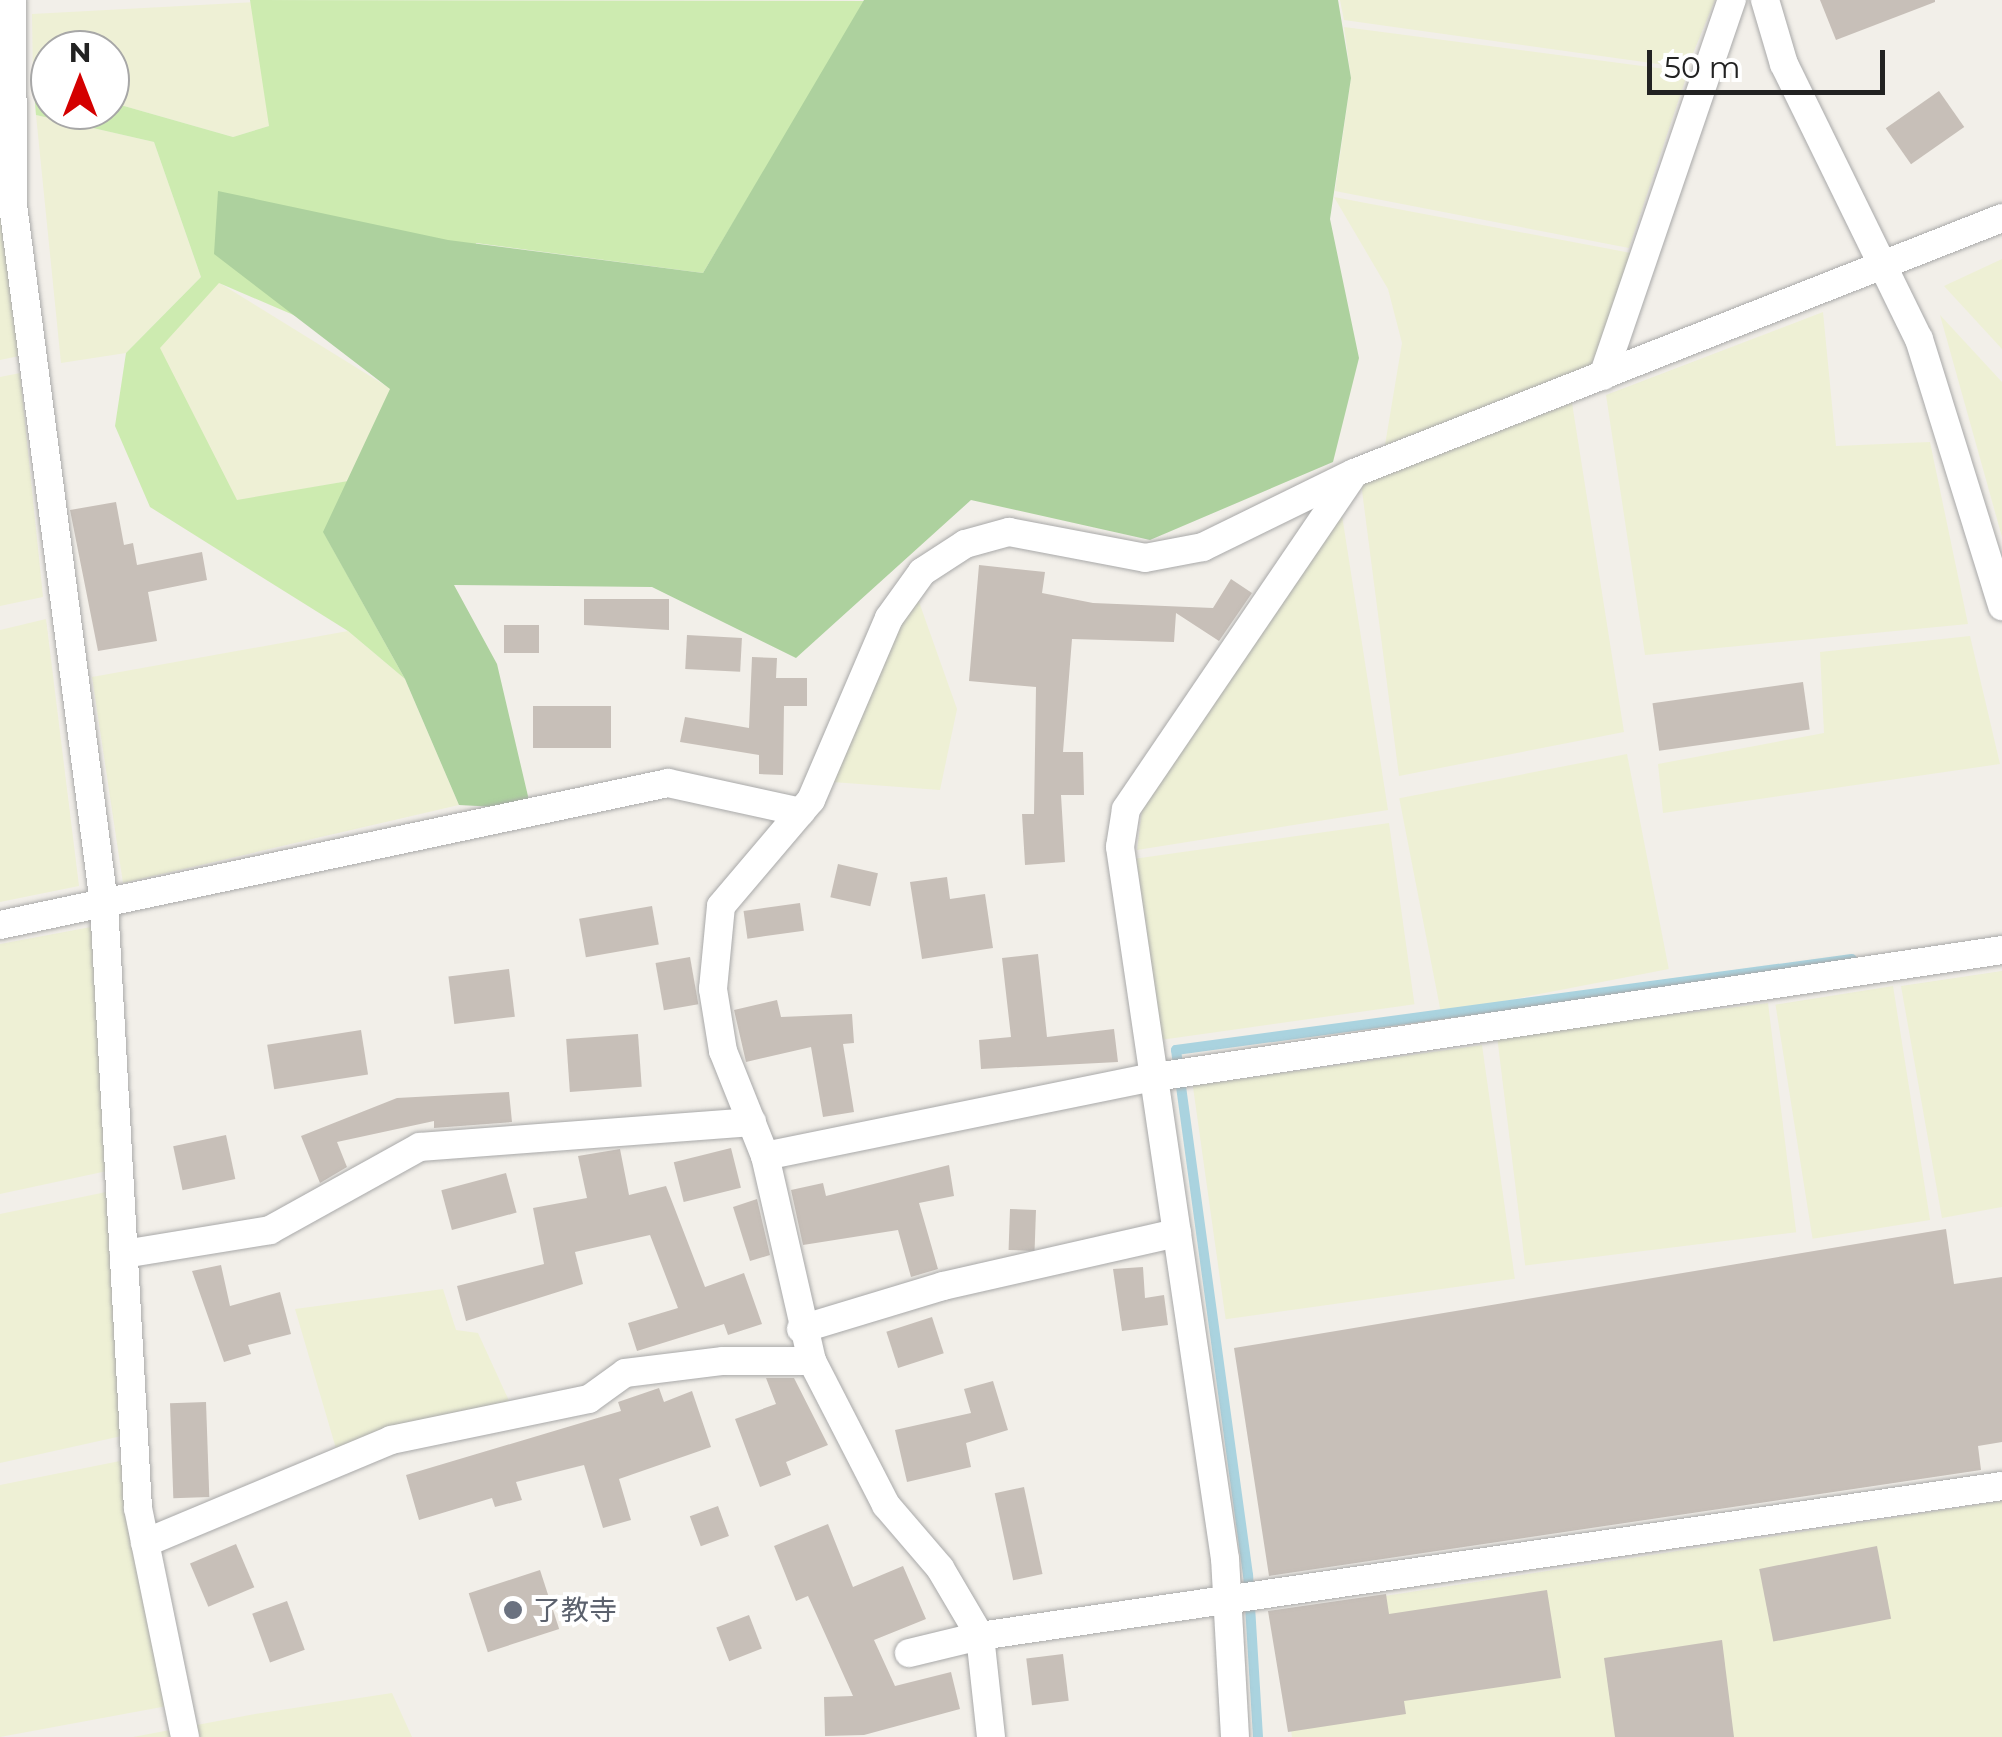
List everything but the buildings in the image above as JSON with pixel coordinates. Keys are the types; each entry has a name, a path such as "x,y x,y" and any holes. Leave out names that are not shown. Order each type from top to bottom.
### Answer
{"street":[{"path":"12,0 6,94 13,205 104,904 124,1254 146,1542 185,1737"},
{"path":"1603,376 1732,0"},
{"path":"1766,0 1784,64 1889,264 2002,606"},
{"path":"992,1737 980,1636 940,1568 886,1505 812,1361 801,1328 766,1156 723,1051 713,990 721,906 801,812 889,618 922,572 965,544 1009,532 1145,558 1203,546 1354,473 2002,218"},
{"path":"1235,1737 1227,1598 1177,1234 1149,1078 1120,847 1126,809 1354,473"},
{"path":"0,925 668,783 801,812"},
{"path":"766,1156 1149,1078 2002,950"},
{"path":"124,1254 270,1230 420,1147 752,1122"},
{"path":"801,1328 943,1286 1177,1234"},
{"path":"146,1542 391,1440 589,1400 625,1374 723,1361 812,1361"},
{"path":"910,1653 980,1636 1227,1598 2002,1486"}],"green space":[{"path":"250,0 866,1 703,273 476,243 440,378 219,283 160,348 237,500 348,481 324,533 405,679 348,631 150,507 115,426 126,353 201,277 154,142 102,130 130,130 130,108 233,137 269,126"},
{"path":"864,0 1338,0 1351,78 1330,219 1359,358 1333,462 1150,540 971,500 796,658 652,587 454,585 497,664 531,809 459,805 405,679 323,532 390,389 214,254 218,191 448,240 703,273"},
{"path":"1340,0 1715,0 1687,68 1344,20"},
{"path":"258,2 269,126 233,137 130,108 130,30 32,30 32,14"},
{"path":"1344,27 1688,72 1629,248 1335,191 1351,78"},
{"path":"38,130 102,130 154,142 201,277 126,353 61,363"},
{"path":"1334,197 1631,253 1591,368 1385,445 1402,343 1388,289"},
{"path":"0,207 19,356 0,360"},
{"path":"2002,259 2002,349 1944,286"},
{"path":"218,282 391,389 348,481 237,501 159,348"},
{"path":"1823,312 1836,446 1930,442 1968,624 1645,655 1606,395"},
{"path":"1940,315 2002,382 2002,537"},
{"path":"20,373 43,597 0,606 0,377"},
{"path":"1572,403 1624,732 1399,776 1361,483"},
{"path":"1341,509 1388,810 1137,850 1143,802"},
{"path":"913,585 957,709 940,790 819,781"},
{"path":"46,619 79,886 0,902 0,630"},
{"path":"348,631 405,679 459,805 123,883 92,677"},
{"path":"1970,636 2000,764 1663,813 1658,764 1824,733 1820,652"},
{"path":"1627,754 1669,969 1441,1013 1399,798"},
{"path":"1389,823 1414,1004 1162,1040 1136,858"},
{"path":"91,927 107,1171 0,1194 0,944"},
{"path":"2002,971 2002,1207 1942,1218 1901,986"},
{"path":"1893,986 1930,1220 1813,1239 1775,1005"},
{"path":"1768,1003 1796,1232 1525,1266 1497,1036"},
{"path":"1482,1045 1515,1279 1226,1319 1193,1086"},
{"path":"111,1191 126,1435 0,1463 0,1214"},
{"path":"443,1289 456,1330 478,1333 515,1414 337,1452 295,1309"},
{"path":"135,1458 178,1704 0,1737 0,1485"},
{"path":"2002,1501 2002,1737 1292,1737 1274,1613"},
{"path":"392,1693 412,1737 133,1737 255,1714"}],"waterway":[{"path":"1258,1737 1248,1575 1176,1050 1852,959"}],"place":[{"name":"了教寺","path":"513,1610"}]}
